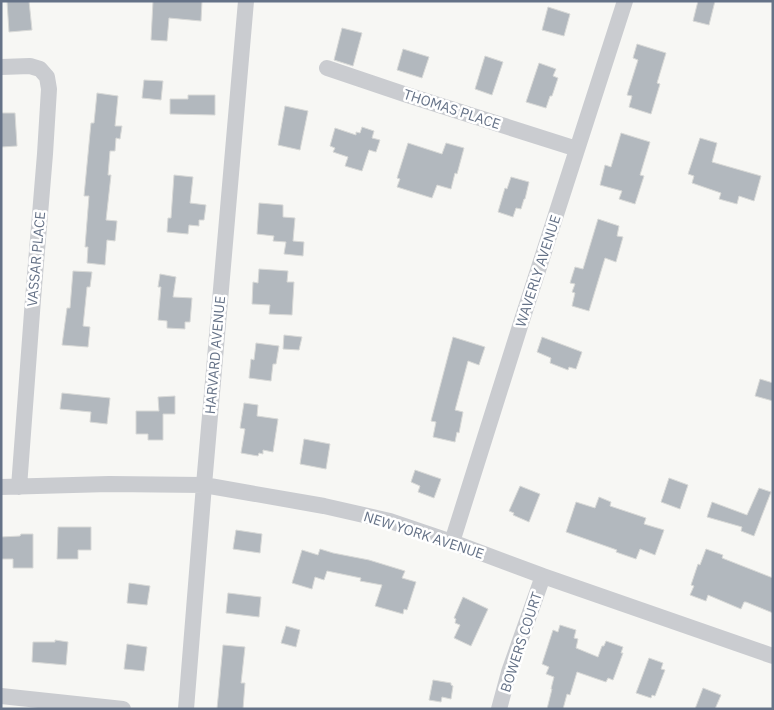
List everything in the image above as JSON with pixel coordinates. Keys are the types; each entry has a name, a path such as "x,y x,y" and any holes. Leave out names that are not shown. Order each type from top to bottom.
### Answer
{"street":[{"name":"HARVARD AVENUE","path":"186,709 246,1"},
{"name":"WAVERLY AVENUE","path":"452,542 625,1"},
{"name":"VASSAR PLACE","path":"4,67 30,66 40,69 47,77 49,89 19,487"},
{"name":"THOMAS PLACE","path":"327,68 577,149"},
{"name":"NEW YORK AVENUE","path":"1,487 109,484 204,485 342,510 390,521 452,542 543,576 773,656"},
{"name":"BOWERS COURT","path":"499,709 509,672 543,576"},
{"path":"1,696 123,709"}],"building":[{"path":"7,1 29,1 32,30 9,32"},
{"path":"153,1 202,1 201,21 169,18 167,41 151,40"},
{"path":"698,1 715,1 709,25 693,21"},
{"path":"548,7 570,14 564,36 542,30"},
{"path":"342,28 362,33 353,66 334,60"},
{"path":"637,44 666,53 657,83 660,84 651,114 629,107 632,96 627,95 638,60 633,58"},
{"path":"403,49 429,57 422,78 397,70"},
{"path":"485,56 503,62 492,95 475,89"},
{"path":"539,63 556,69 553,76 558,78 546,108 526,102"},
{"path":"144,80 163,81 161,100 142,98"},
{"path":"97,93 118,96 115,126 122,126 120,139 116,138 115,151 110,151 108,175 111,175 106,220 117,221 115,241 107,240 105,265 87,263 88,247 85,247 89,196 84,196 91,123 94,123"},
{"path":"188,95 215,95 215,115 170,114 170,99 188,99"},
{"path":"285,106 308,111 300,150 278,145"},
{"path":"1,113 15,113 17,146 1,147"},
{"path":"362,127 374,131 372,138 380,140 376,152 369,150 362,171 345,166 348,157 333,152 335,148 330,146 335,128 356,135 356,132 360,133"},
{"path":"621,133 650,142 640,175 644,176 635,204 619,199 622,191 600,185 605,165 611,167"},
{"path":"700,138 717,143 712,162 761,176 754,201 739,196 737,204 719,199 721,193 692,183 694,176 688,174"},
{"path":"408,143 442,154 446,143 464,148 451,189 437,185 432,198 397,187 400,179 397,178"},
{"path":"174,175 193,177 190,203 206,205 204,220 199,220 199,226 189,225 188,234 167,232 168,218 171,218"},
{"path":"511,177 529,182 521,209 516,208 513,217 498,212 505,188 507,189"},
{"path":"259,203 283,205 283,217 295,218 293,241 304,242 303,256 284,254 286,242 273,241 274,236 257,234"},
{"path":"598,219 619,226 617,236 623,237 616,262 605,258 589,311 572,306 575,293 572,292 575,284 570,283 575,267 583,269"},
{"path":"259,269 288,271 287,282 294,282 292,315 269,314 270,305 252,304 253,282 258,283"},
{"path":"73,271 92,272 90,287 87,287 83,326 90,327 88,347 62,345 67,308 70,308"},
{"path":"160,274 176,277 173,297 192,298 190,322 185,322 185,329 167,328 167,321 158,320 161,287 158,287"},
{"path":"284,335 302,337 299,350 283,349"},
{"path":"453,337 485,347 479,365 468,361 455,410 463,412 459,433 457,432 455,442 433,437 436,422 431,421"},
{"path":"542,337 582,352 576,369 569,367 568,370 550,363 551,358 537,352"},
{"path":"256,343 279,346 276,364 273,364 271,381 249,378 251,359 254,360"},
{"path":"760,379 773,383 773,401 755,396"},
{"path":"62,393 110,398 107,424 90,422 91,412 60,409"},
{"path":"175,396 175,414 163,414 163,440 148,440 148,434 136,434 136,411 159,411 158,397"},
{"path":"244,403 258,405 257,416 278,419 273,452 263,450 263,454 259,453 258,456 241,453 245,429 240,428"},
{"path":"304,439 330,444 326,469 300,464"},
{"path":"415,470 441,479 434,498 418,492 420,486 411,482"},
{"path":"669,478 688,485 680,509 661,502"},
{"path":"520,486 540,494 529,522 513,515 514,513 509,511"},
{"path":"759,488 771,492 754,536 741,531 742,527 707,517 712,502 747,515"},
{"path":"599,497 611,502 610,506 646,518 644,524 664,530 655,555 640,549 636,559 616,552 617,550 566,532 576,502 595,508"},
{"path":"58,527 91,527 91,550 78,550 78,559 57,559"},
{"path":"236,530 262,534 260,553 233,549"},
{"path":"21,534 33,534 33,568 13,568 13,559 1,559 1,537 20,536"},
{"path":"320,549 369,560 405,571 402,578 416,582 407,610 404,609 403,614 375,606 382,585 360,581 361,578 327,571 324,580 315,577 312,589 292,583 302,550 318,555"},
{"path":"706,549 723,555 722,558 773,578 773,613 746,602 744,602 741,609 708,595 706,601 690,595 694,586 691,585 698,564 700,565"},
{"path":"129,583 150,586 147,605 127,603"},
{"path":"228,593 261,597 259,617 226,613"},
{"path":"463,597 488,609 471,646 454,638 460,625 455,623 456,619 454,618"},
{"path":"560,625 576,630 574,638 578,639 576,648 598,657 606,641 623,647 621,653 623,653 613,680 608,678 606,682 577,672 570,695 567,694 563,709 547,709 554,677 546,674 549,667 542,664 553,630 558,632"},
{"path":"286,626 300,630 296,647 281,643"},
{"path":"55,640 68,642 66,665 32,662 33,642 55,642"},
{"path":"127,644 147,647 144,671 124,669"},
{"path":"223,645 245,647 241,683 245,683 243,709 217,709"},
{"path":"649,658 663,663 661,669 665,670 655,696 652,695 651,698 636,693"},
{"path":"433,680 451,683 453,686 451,699 442,697 441,702 429,700"},
{"path":"703,688 721,695 715,709 695,709"}]}
